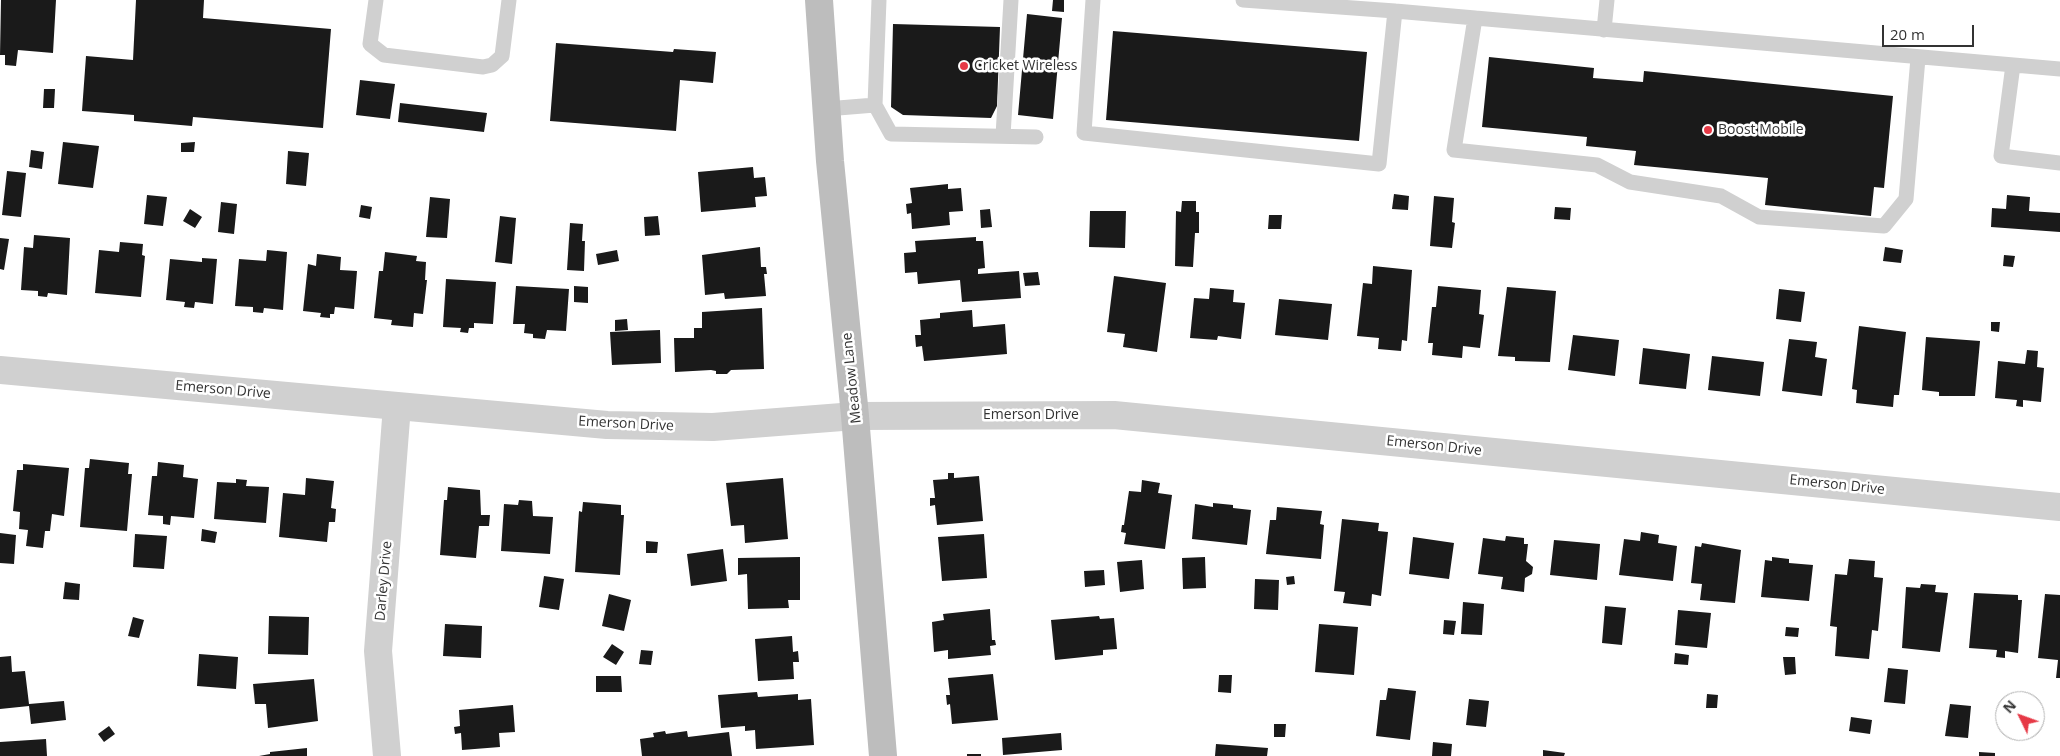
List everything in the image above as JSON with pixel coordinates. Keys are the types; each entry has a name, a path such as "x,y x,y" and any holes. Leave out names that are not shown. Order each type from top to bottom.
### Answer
{"street":[{"name":"Meadow Lane","path":"819,0 826,109 855,416 883,756"},
{"name":"Emerson Drive","path":"0,370 657,427 713,427 855,416 1114,415 2060,507"},
{"name":"Darley Drive","path":"387,756 378,651 398,406"}],"lane":[{"path":"376,0 370,44 373,49 384,55 483,67 492,65 502,56 509,0"},
{"path":"879,0 875,105 891,134 1036,137"},
{"path":"1003,136 1011,0"},
{"path":"1093,0 1084,133 1379,164 1395,11"},
{"path":"1243,0 1395,11 2060,69"},
{"path":"1604,30 1607,0"},
{"path":"1476,18 1454,150 1597,165 1630,182 1721,196 1759,217 1884,226 1906,199 1918,58"},
{"path":"2013,66 2001,156 2060,163"},
{"path":"826,109 875,105"}],"building":[{"path":"1,0 56,0 53,53 18,50 16,66 5,65 5,55 0,55"},
{"path":"136,0 204,0 203,18 331,29 323,128 193,117 192,126 134,121 134,115 82,111 86,56 133,60"},
{"path":"1053,0 1064,0 1064,12 1052,11"},
{"path":"1027,14 1062,18 1053,119 1018,115"},
{"path":"893,24 1000,27 997,106 991,118 903,115 891,107"},
{"path":"1113,31 1367,52 1359,141 1106,120"},
{"path":"556,43 673,52 674,49 716,52 713,83 680,80 676,131 550,121"},
{"path":"1489,57 1594,68 1593,78 1643,82 1644,71 1893,96 1884,188 1874,187 1871,216 1765,205 1768,178 1634,165 1636,151 1586,146 1587,137 1482,127"},
{"path":"360,80 395,84 390,119 356,115"},
{"path":"44,89 55,89 54,108 43,108"},
{"path":"400,103 487,113 484,132 398,122"},
{"path":"63,142 99,146 93,188 58,184"},
{"path":"195,142 194,152 181,152 181,143"},
{"path":"31,150 44,152 42,169 29,167"},
{"path":"288,151 309,153 306,186 286,184"},
{"path":"753,167 754,178 765,177 767,196 755,197 756,207 701,212 698,172"},
{"path":"7,171 26,173 21,217 2,215"},
{"path":"948,184 948,189 961,188 963,211 949,212 950,225 912,229 911,213 907,214 906,204 912,203 910,188"},
{"path":"1394,194 1409,196 1408,210 1392,209"},
{"path":"147,195 167,197 163,226 144,224"},
{"path":"2007,195 2030,197 2029,211 2060,213 2060,232 1991,227 1992,208 2006,209"},
{"path":"1434,196 1454,198 1452,222 1455,223 1452,248 1430,246"},
{"path":"430,197 450,199 447,238 426,237"},
{"path":"1182,201 1196,201 1196,212 1199,212 1199,233 1195,233 1193,267 1175,266 1176,211 1181,212"},
{"path":"221,202 237,204 234,234 218,232"},
{"path":"361,205 372,207 370,219 359,217"},
{"path":"1555,207 1571,208 1570,220 1554,219"},
{"path":"190,209 202,217 195,228 183,221"},
{"path":"990,209 992,227 981,228 980,210"},
{"path":"1090,211 1126,211 1125,248 1089,247"},
{"path":"1269,215 1282,215 1281,229 1268,229"},
{"path":"500,216 516,218 512,264 495,262"},
{"path":"658,216 660,235 645,236 644,217"},
{"path":"570,223 583,224 582,241 585,241 584,271 567,270"},
{"path":"34,235 70,238 67,295 48,293 47,297 38,296 38,291 21,290 24,247 33,248"},
{"path":"976,237 976,241 983,241 985,268 978,269 978,274 1019,271 1021,298 962,302 960,280 918,284 917,272 905,273 904,253 916,252 915,241"},
{"path":"0,238 9,239 4,270 0,269"},
{"path":"120,242 143,244 142,255 145,256 141,297 95,293 99,250 119,252"},
{"path":"760,247 761,267 766,267 767,274 764,274 766,296 725,299 724,293 705,295 702,255"},
{"path":"1885,247 1903,250 1901,263 1883,261"},
{"path":"267,250 287,252 283,310 264,308 263,313 253,312 253,307 235,306 239,259 266,261"},
{"path":"617,250 619,261 598,265 596,254"},
{"path":"385,252 417,256 416,261 426,262 425,280 427,280 423,314 414,313 413,327 391,325 392,320 374,318 379,271 383,271"},
{"path":"317,254 341,257 340,270 357,271 354,309 335,307 334,314 330,314 330,318 320,317 321,313 303,311 308,264 316,266"},
{"path":"2004,255 2015,256 2013,267 2003,266"},
{"path":"202,258 217,259 213,304 195,302 194,308 184,307 185,302 166,300 170,259 202,262"},
{"path":"1373,266 1412,270 1407,341 1402,340 1401,351 1378,349 1379,338 1357,336 1363,283 1372,284"},
{"path":"1038,272 1040,285 1025,286 1023,273"},
{"path":"1114,276 1166,283 1157,352 1123,347 1125,334 1107,332"},
{"path":"446,279 496,282 493,324 474,323 474,328 469,328 468,333 460,332 461,328 443,327"},
{"path":"516,286 569,289 566,331 547,330 545,339 533,338 533,334 524,333 525,324 513,324"},
{"path":"574,286 588,287 588,303 574,302"},
{"path":"1438,286 1481,290 1479,314 1484,315 1480,348 1463,346 1462,358 1432,355 1433,343 1428,343 1432,307 1436,307"},
{"path":"1507,287 1556,291 1550,362 1515,361 1515,357 1498,356"},
{"path":"1210,288 1234,290 1233,302 1245,303 1241,339 1218,336 1217,340 1190,338 1194,298 1209,299"},
{"path":"1779,289 1805,292 1801,322 1776,319"},
{"path":"1279,299 1332,304 1328,340 1275,335"},
{"path":"762,308 764,369 731,370 727,374 716,374 716,371 711,370 675,372 674,338 694,338 694,328 702,328 702,312"},
{"path":"972,310 973,327 1005,324 1007,354 924,361 922,346 916,347 915,335 921,335 920,320 940,318 940,313"},
{"path":"627,319 628,330 615,331 615,320"},
{"path":"1991,322 2000,322 1999,332 1991,331"},
{"path":"1859,326 1906,332 1899,395 1894,395 1893,407 1856,403 1857,390 1852,389"},
{"path":"660,330 661,363 612,365 610,332"},
{"path":"1573,335 1619,340 1615,376 1568,370"},
{"path":"1926,337 1980,341 1975,396 1939,396 1939,392 1922,390"},
{"path":"1789,339 1817,342 1815,357 1827,359 1822,396 1782,391"},
{"path":"1643,348 1690,354 1686,389 1639,384"},
{"path":"2027,350 2038,351 2037,367 2044,368 2041,402 2023,400 2023,407 2016,406 2017,400 1995,398 1998,361 2025,364"},
{"path":"1712,356 1764,362 1760,396 1708,390"},
{"path":"90,459 129,463 128,474 132,474 127,531 80,527 85,468 89,468"},
{"path":"158,462 184,465 183,477 198,479 194,518 171,516 170,525 163,524 163,516 148,515 152,476 157,476"},
{"path":"23,464 69,468 64,516 52,514 50,531 45,531 43,548 26,546 28,530 19,529 20,512 13,511 17,470 23,470"},
{"path":"948,473 954,473 954,478 979,476 983,521 937,525 935,505 930,506 930,498 935,498 933,480 948,479"},
{"path":"306,478 334,481 331,508 336,509 335,522 329,522 327,542 279,537 283,493 305,495"},
{"path":"783,478 788,539 745,543 744,525 731,526 726,483"},
{"path":"236,479 247,480 246,486 269,487 266,523 214,519 217,482 236,483"},
{"path":"1142,480 1160,483 1158,493 1172,495 1165,549 1124,544 1126,533 1121,532 1122,525 1124,525 1129,491 1141,492"},
{"path":"448,487 480,490 481,515 490,515 489,526 479,526 476,558 440,555 444,500 447,500"},
{"path":"519,500 532,501 533,516 553,517 550,554 501,551 504,504 518,505"},
{"path":"583,502 621,505 621,515 624,515 620,575 575,572 579,511 582,512"},
{"path":"1213,503 1233,505 1233,508 1251,510 1247,545 1192,539 1195,504 1213,507"},
{"path":"1277,507 1322,511 1320,524 1324,525 1321,559 1266,554 1270,520 1276,520"},
{"path":"1342,519 1379,523 1378,531 1388,532 1381,596 1372,594 1371,606 1343,603 1345,592 1334,591"},
{"path":"202,529 217,532 215,543 201,541"},
{"path":"1641,532 1659,535 1658,543 1677,546 1673,581 1619,575 1624,539 1640,541"},
{"path":"0,533 16,535 14,564 0,563"},
{"path":"135,534 167,536 164,569 133,567"},
{"path":"984,534 987,578 942,581 938,537"},
{"path":"1506,536 1524,538 1524,544 1528,544 1526,561 1533,567 1532,574 1525,578 1524,592 1501,589 1503,577 1478,574 1483,538 1505,541"},
{"path":"1413,537 1454,543 1449,579 1409,574"},
{"path":"1554,540 1600,544 1597,580 1550,575"},
{"path":"646,541 658,542 657,553 646,553"},
{"path":"1702,543 1741,550 1735,603 1700,600 1702,584 1691,583 1695,546 1701,547"},
{"path":"723,549 727,581 691,586 687,554"},
{"path":"800,557 800,600 788,600 789,608 748,609 747,574 738,575 738,558"},
{"path":"1205,557 1206,588 1183,589 1182,558"},
{"path":"1772,557 1789,559 1789,563 1813,565 1809,601 1761,597 1765,560 1772,561"},
{"path":"1849,559 1875,561 1874,577 1883,578 1878,631 1872,630 1869,659 1835,656 1837,627 1830,626 1835,574 1847,575"},
{"path":"1142,560 1144,589 1120,592 1117,562"},
{"path":"1104,570 1105,585 1085,587 1084,571"},
{"path":"544,576 564,579 559,610 539,607"},
{"path":"1294,576 1295,584 1287,585 1286,577"},
{"path":"1255,579 1279,580 1278,610 1254,609"},
{"path":"65,582 80,584 79,600 63,599"},
{"path":"1921,584 1936,585 1935,592 1948,593 1940,652 1902,648 1906,587 1920,588"},
{"path":"1974,593 2018,595 2018,600 2022,600 2018,653 2005,651 2005,658 1996,657 1997,650 1969,648"},
{"path":"609,594 631,600 624,631 602,626"},
{"path":"2045,594 2060,595 2060,678 2056,678 2058,660 2038,658"},
{"path":"1463,602 1484,604 1482,635 1461,634"},
{"path":"1605,606 1626,608 1622,645 1602,643"},
{"path":"990,609 992,640 995,640 996,645 990,646 991,655 948,659 948,650 934,652 932,622 944,620 943,614"},
{"path":"1678,610 1711,613 1707,648 1675,645"},
{"path":"269,616 309,617 308,655 268,654"},
{"path":"1099,616 1100,619 1114,618 1117,649 1103,650 1103,655 1055,660 1051,620"},
{"path":"133,617 144,620 139,638 128,636"},
{"path":"1444,620 1456,621 1454,635 1443,634"},
{"path":"445,624 482,626 481,658 443,656"},
{"path":"1319,624 1358,627 1354,675 1315,672"},
{"path":"1786,627 1799,628 1798,637 1785,636"},
{"path":"792,636 793,652 798,651 799,662 793,662 794,679 758,681 755,639"},
{"path":"612,644 624,652 616,665 603,657"},
{"path":"641,650 653,651 651,665 639,664"},
{"path":"1675,653 1689,655 1688,665 1674,664"},
{"path":"199,654 238,657 236,689 197,686"},
{"path":"11,656 12,672 25,671 29,704 64,701 66,720 31,724 29,706 0,709 0,657"},
{"path":"1783,657 1795,657 1796,674 1785,675"},
{"path":"1888,668 1908,670 1905,704 1884,702"},
{"path":"993,674 998,720 952,724 950,704 947,705 946,695 950,695 948,678"},
{"path":"1219,675 1232,675 1231,693 1218,692"},
{"path":"596,676 621,676 622,692 596,692"},
{"path":"314,679 318,721 268,728 266,704 255,704 253,684"},
{"path":"1388,688 1416,691 1410,740 1376,736 1380,700 1386,700"},
{"path":"757,692 758,697 798,694 798,700 811,699 814,745 756,749 755,730 745,731 745,726 721,728 718,695"},
{"path":"1707,694 1718,695 1717,708 1706,708"},
{"path":"1469,699 1489,701 1486,727 1466,725"},
{"path":"1950,704 1971,706 1968,738 1945,736"},
{"path":"513,705 515,732 499,733 500,747 462,750 461,733 455,734 454,727 460,726 459,710"},
{"path":"1851,717 1872,720 1870,734 1849,731"},
{"path":"1274,724 1286,724 1285,737 1274,737"},
{"path":"109,726 115,734 104,742 98,734"},
{"path":"665,731 666,734 687,731 688,737 729,732 732,756 642,756 640,739 654,737 653,733"},
{"path":"1061,733 1062,750 1003,755 1002,738"},
{"path":"46,739 47,756 0,756 0,742"},
{"path":"1433,742 1452,744 1451,756 1432,756"},
{"path":"1216,744 1268,748 1267,756 1215,756"},
{"path":"307,748 307,756 259,756 270,754 270,752"},
{"path":"1543,750 1565,753 1564,756 1543,756"},
{"path":"1979,752 1995,753 1995,756 1979,756"},
{"path":"967,754 981,754 981,756 967,756"}],"place":[{"name":"Cricket Wireless","path":"964,66"},
{"name":"Boost Mobile","path":"1708,130"}]}
